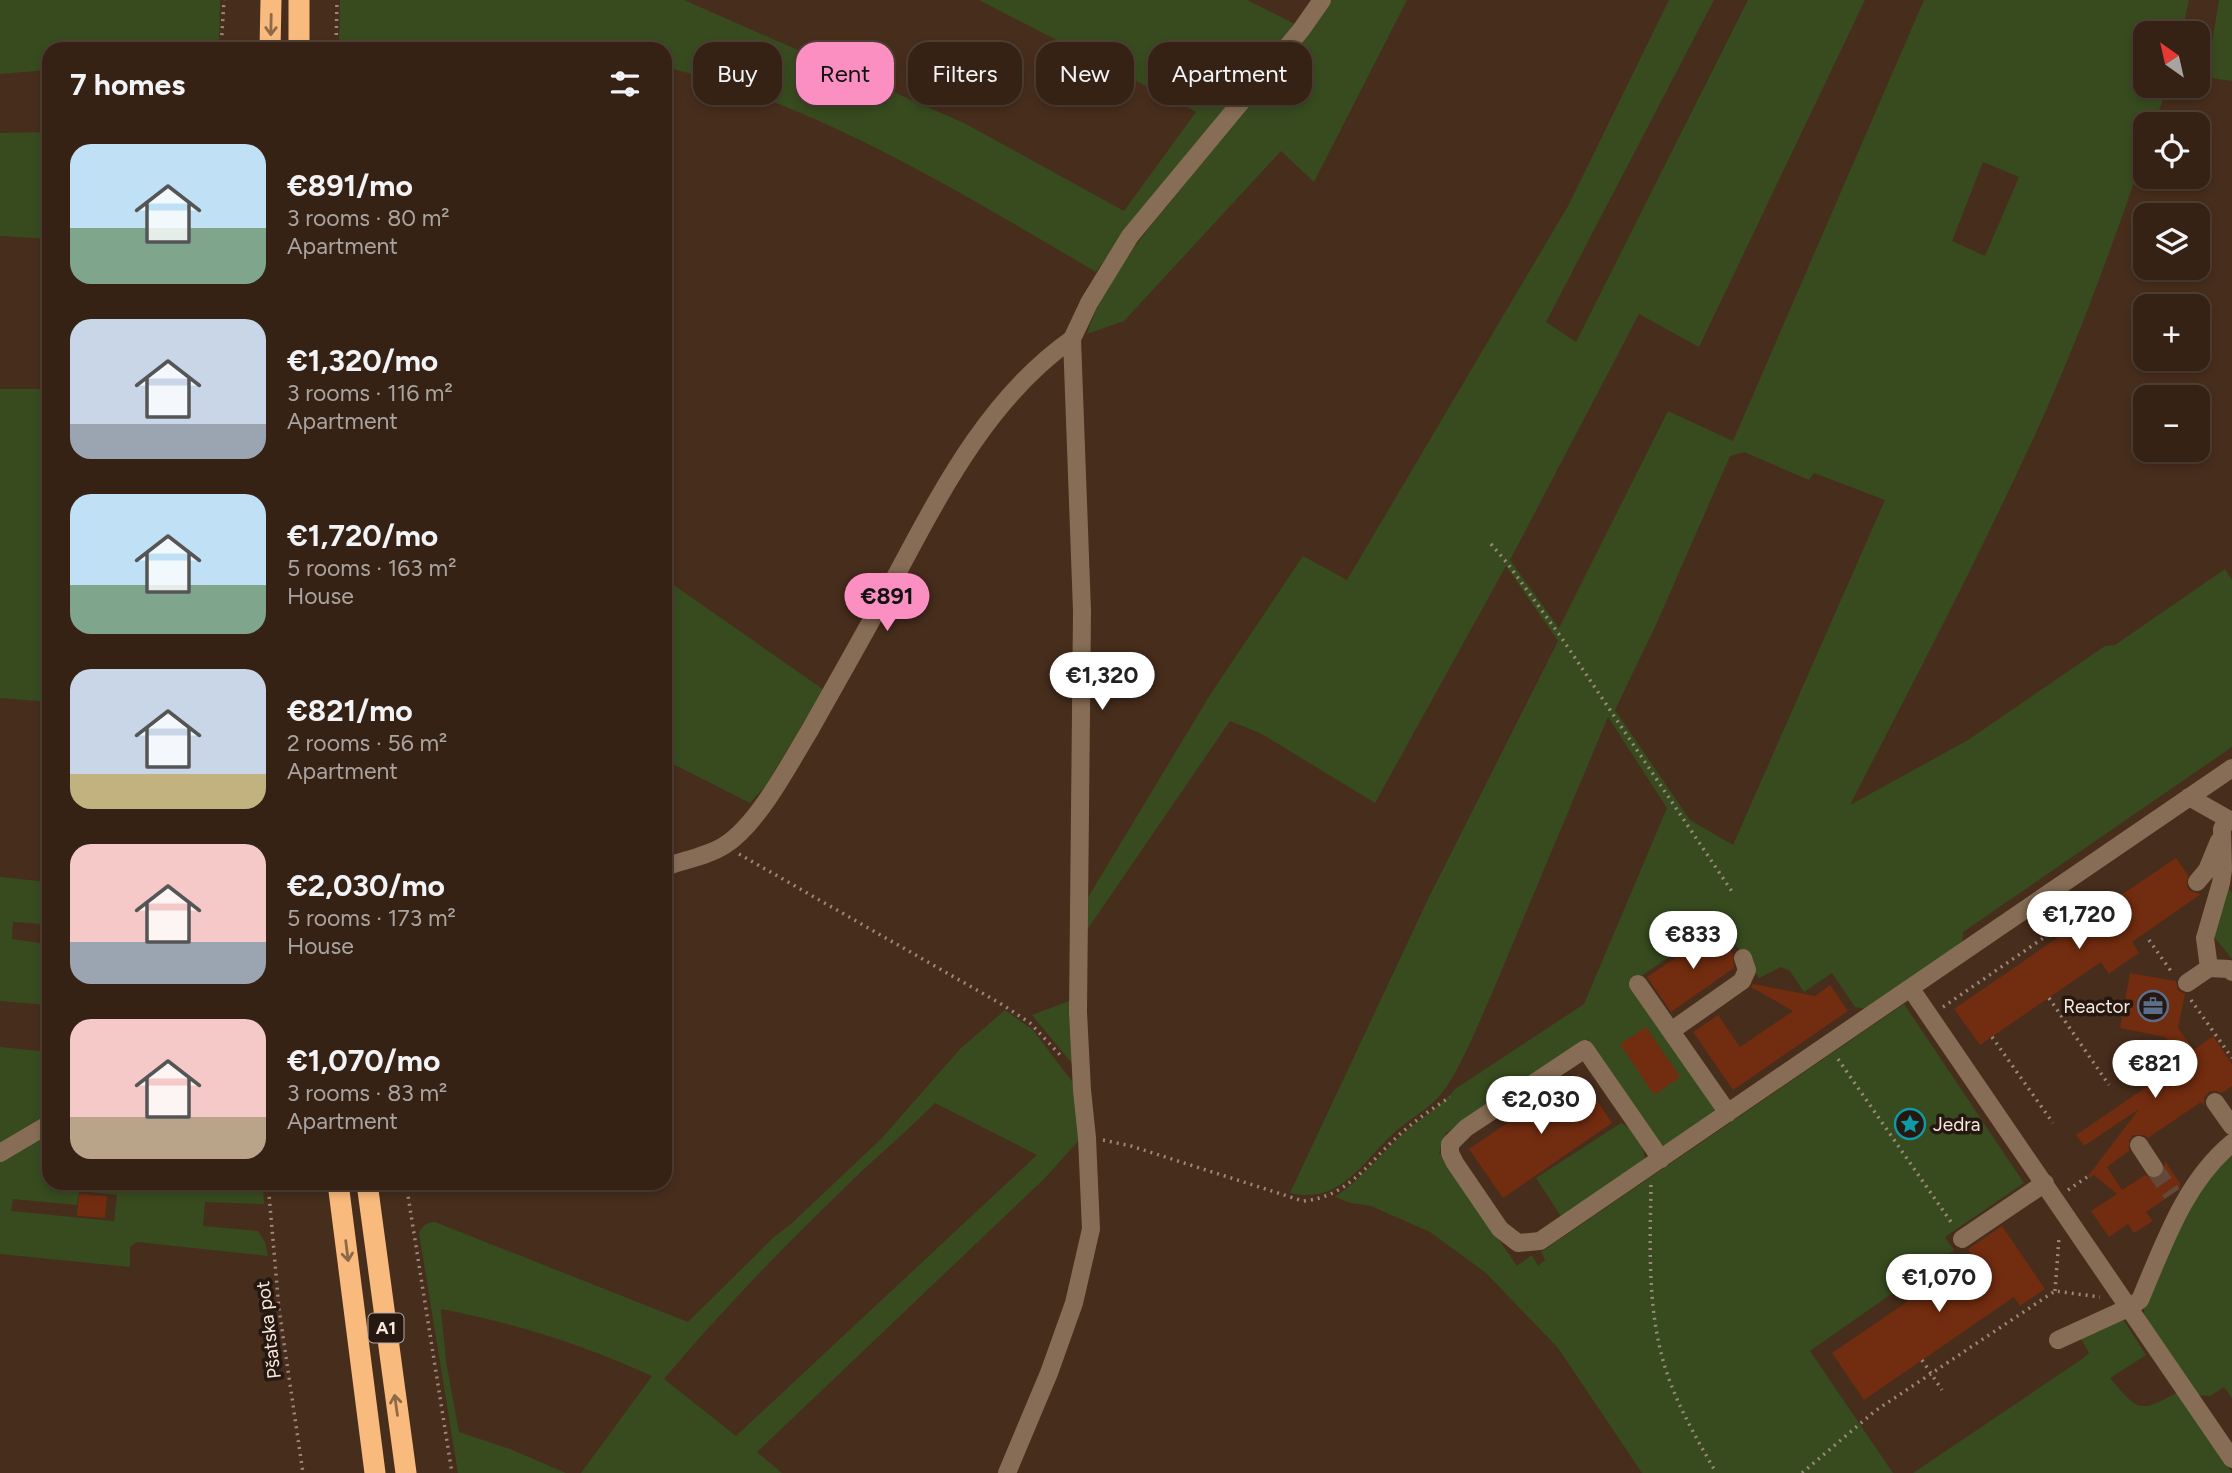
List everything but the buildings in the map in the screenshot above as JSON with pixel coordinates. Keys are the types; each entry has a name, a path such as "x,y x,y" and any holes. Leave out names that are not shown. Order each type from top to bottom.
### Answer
{"highway":[{"path":"271,0 271,42"},
{"path":"299,0 299,42"},
{"name":"A1","path":"339,1190 375,1473"},
{"name":"A1","path":"368,1190 406,1473"}],"street":[{"path":"1007,1473 1049,1373 1074,1303 1091,1229 1078,1000 1082,611 1072,339 1089,303 1130,236 1301,30 1322,0"},
{"path":"672,864 725,845 748,823 777,785 855,651 933,506 977,435 1006,398 1044,359 1072,339"},
{"path":"1656,1162 1585,1049 1466,1128 1450,1144 1450,1153 1462,1174 1500,1229 1518,1243 1540,1241 1911,989 2232,768"},
{"path":"2189,797 2230,817 2222,829 2223,870 2205,938 2209,968"},
{"path":"2197,882 2207,870 2221,838"},
{"path":"1671,1031 1742,982 1747,970 1743,958"},
{"path":"2183,985 2209,968 2229,969 2232,972"},
{"path":"1639,984 1728,1113"},
{"path":"1911,989 2232,1459"},
{"path":"2215,1102 2232,1126"},
{"path":"0,1153 42,1128"},
{"path":"2058,1340 2125,1304 2140,1300 2176,1200 2232,1143"},
{"path":"2138,1145 2154,1168"},
{"path":"1962,1239 2045,1183"}],"path":[{"path":"222,42 224,0"},
{"path":"336,42 337,0"},
{"path":"1491,544 1560,637 1733,893"},
{"path":"725,845 1030,1023 1058,1052 1082,1090"},
{"path":"1930,1016 2068,921"},
{"path":"2150,940 2232,1058"},
{"path":"2049,998 2109,1085"},
{"path":"1992,1037 2053,1124"},
{"path":"1829,1045 1962,1239"},
{"path":"1087,1138 1131,1146 1303,1201 1336,1193 1359,1176 1407,1128 1450,1097"},
{"path":"1656,1162 1650,1244 1658,1337 1675,1395 1714,1469"},
{"path":"2055,1291 2058,1203 2091,1175"},
{"name":"Pšatska pot","path":"269,1190 279,1309 303,1473"},
{"path":"407,1190 452,1473"},
{"path":"1802,1473 1875,1411 2055,1291 2125,1304"},
{"path":"1922,1360 1942,1390"}],"green space":[{"path":"0,0 220,0 219,42 42,42 42,71 0,74"},
{"path":"340,0 684,0 780,42 693,42 693,75 672,69 672,42 339,42"},
{"path":"979,0 1247,0 1295,24 1280,42 1148,42 1148,87 1134,80 1134,42 1060,42"},
{"path":"1332,0 1407,0 1314,182 1281,151 1124,321 1087,334 1102,297 1134,247 1250,105 1312,105 1312,42 1301,42"},
{"path":"1669,0 1714,0 1546,322 1576,342 1748,0 1865,0 1699,347 1639,314 1510,560 1559,628 1668,411 1733,441 1924,0 2189,0 2185,21 2133,21 2133,98 2164,98 2158,112 2133,112 2133,185 2096,288 2018,472 1850,805 1968,740 2105,646 2115,645 2225,569 2232,580 2232,747 1963,932 1962,949 1872,1010 1855,1007 1832,973 1804,992 1790,971 1781,967 1759,978 1720,922 1631,983 1715,1105 1714,1116 1669,1147 1660,1144 1588,1039 1446,1133 1439,1153 1517,1266 1532,1255 1538,1266 1545,1260 1541,1252 1904,1004 2024,1183 1945,1237 1954,1250 1810,1351 1893,1473 1642,1473 1558,1348 1486,1273 1430,1232 1371,1206 1335,1197 1455,1089 1584,1004 1667,808 1608,717 1490,998 1448,1085 1431,1104 1395,1132 1361,1168 1337,1187 1308,1195 1290,1193 1429,897 1558,641 1506,566 1375,803 1262,734 1230,721 1087,930 1087,899 1210,695 1303,556 1347,580 1568,206","holes":["1983,162 2019,177 1985,256 1952,241","1744,452 1809,480 1814,473 1885,500 1733,845 1690,820 1615,710 1655,627 1730,456"]},
{"path":"2219,0 2232,0 2232,81 2210,78 2212,42"},
{"path":"782,43 796,49 796,105 894,105 894,92 908,98 908,105 923,105 966,124 1124,211 1196,112 1182,105 1229,105 1126,230 1096,272 941,182 834,128 781,105"},
{"path":"42,132 42,239 0,236 0,133"},
{"path":"0,389 42,389 42,701 0,698"},
{"path":"672,584 824,690 766,785 750,803 672,764"},
{"path":"0,877 42,881 42,924 42,1004 0,1001","holes":["13,922 42,924 41,943 12,939"]},
{"path":"2228,887 2232,893 2232,959 2211,933"},
{"path":"1072,1000 1074,1066 1032,1015"},
{"path":"1005,1010 1033,1030 1074,1084 1080,1139 1045,1178 757,1452 782,1473 581,1473 652,1376 549,1336 441,1309 446,1361 459,1432 510,1449 566,1473 458,1473 419,1233 425,1225 435,1222 688,1322 773,1238 882,1138 960,1049","holes":["935,1103 1037,1155 736,1436 664,1379 786,1245"]},
{"path":"0,1047 42,1051 42,1117 0,1143"},
{"path":"1621,1123 1637,1138 1645,1159 1562,1218 1536,1178"},
{"path":"42,1137 42,1190 263,1190 264,1204 205,1202 203,1226 258,1231 265,1242 268,1256 137,1242 130,1247 130,1267 0,1254 0,1161","holes":["79,1191 117,1195 114,1221 11,1211 13,1199 77,1205"]},
{"path":"2232,1152 2232,1398 2224,1387 2210,1396 2196,1395 2144,1316 2144,1304 2187,1206"},
{"path":"2123,1319 2146,1355 2110,1378 2127,1397 2140,1406 2155,1404 2178,1392 2232,1473 1913,1473 2082,1359 2089,1353 2080,1337"}],"tunnel":[{"path":"2154,1168 2172,1194"}],"place":[{"name":"Reactor","path":"2153,1006"},
{"name":"Jedra","path":"1910,1124"}]}
